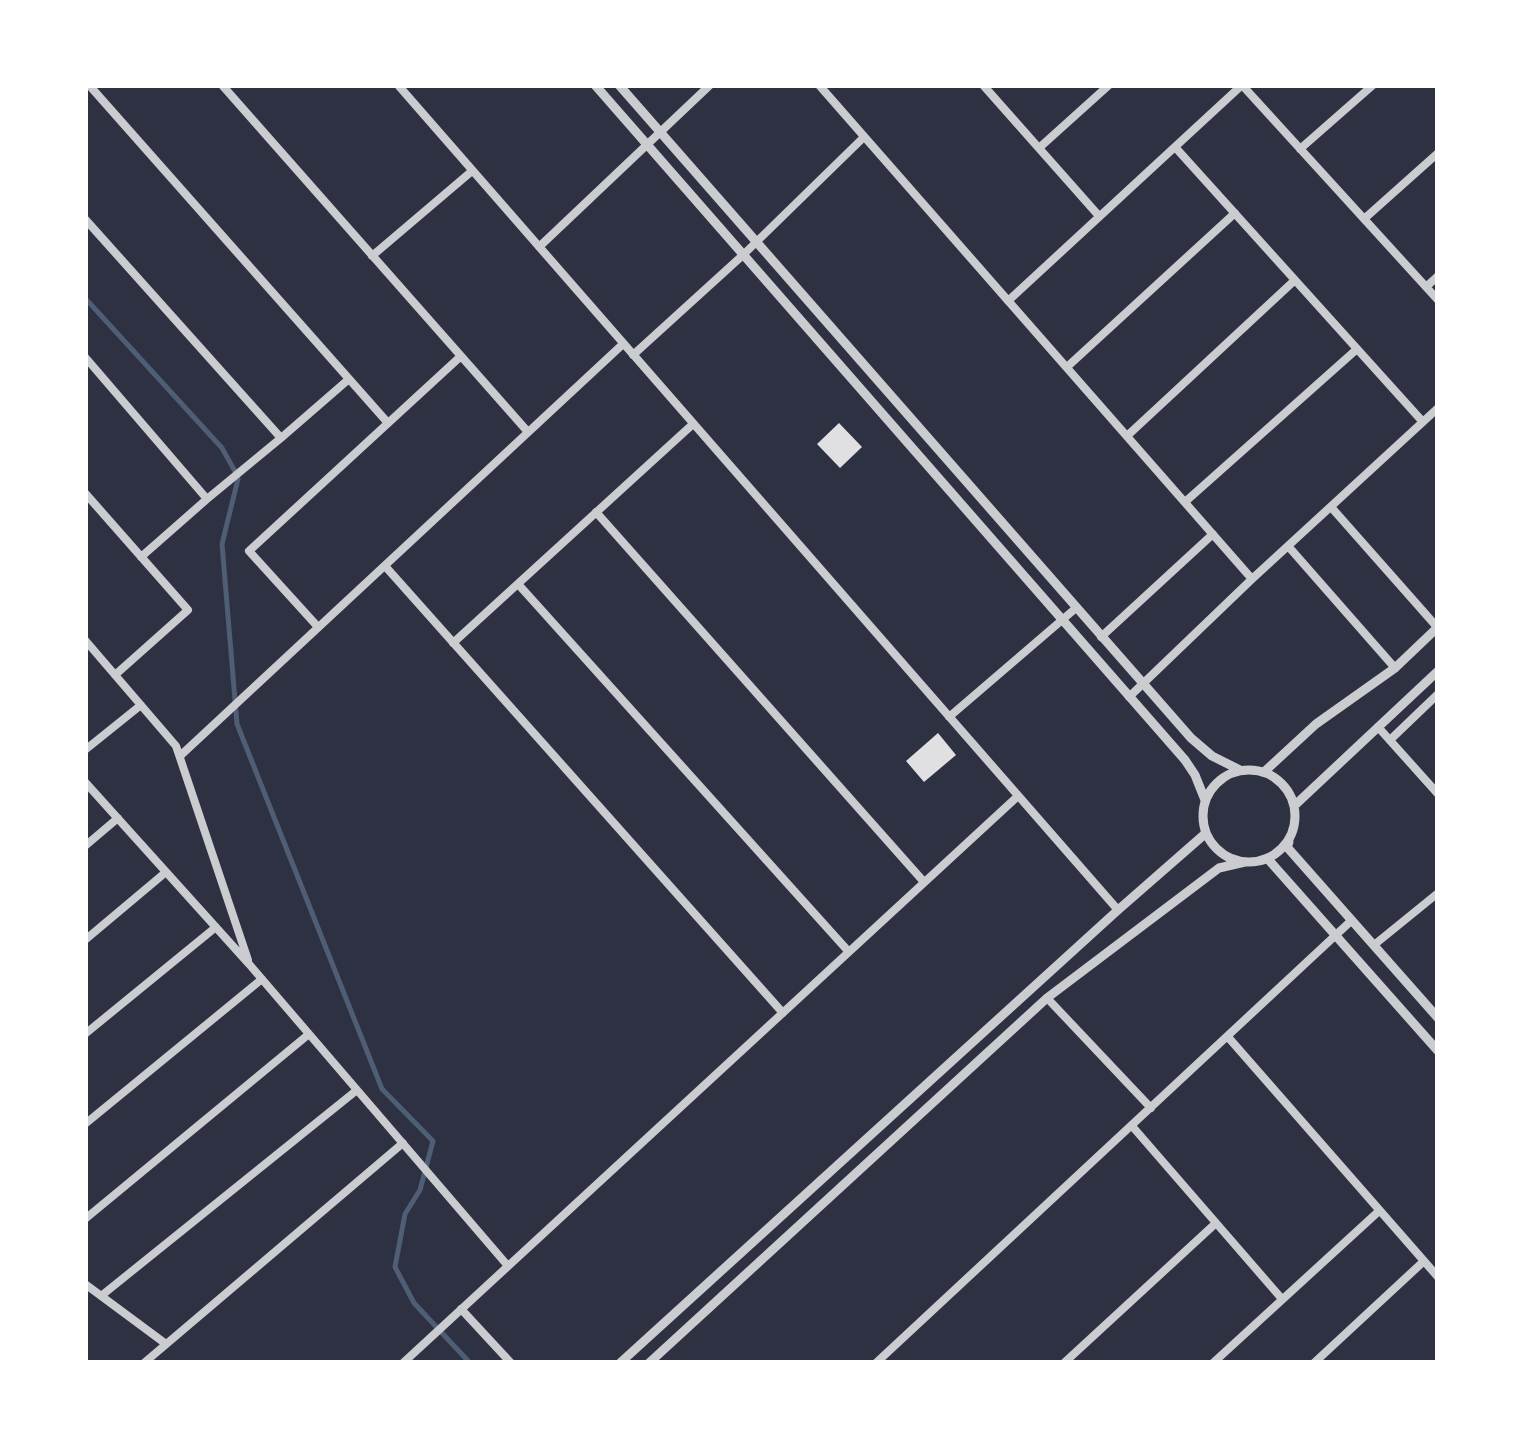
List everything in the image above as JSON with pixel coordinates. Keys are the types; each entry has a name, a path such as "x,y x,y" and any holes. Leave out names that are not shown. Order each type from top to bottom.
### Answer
{"street":[{"path":"90,85 388,424"},
{"path":"222,85 528,432"},
{"path":"398,85 1118,910"},
{"path":"595,85 1184,760 1206,800"},
{"path":"619,85 1204,750 1240,770 1264,772 1284,784 1294,806 1294,824 1287,847 1438,1018"},
{"path":"539,247 710,85"},
{"path":"819,85 1252,579"},
{"path":"983,85 1100,216"},
{"path":"1039,148 1109,85"},
{"path":"1008,301 1242,85 1438,300"},
{"path":"1300,149 1373,85"},
{"path":"633,355 864,137"},
{"path":"1175,147 1423,422"},
{"path":"1364,219 1438,153"},
{"path":"372,256 472,171"},
{"path":"1066,367 1235,214"},
{"path":"85,219 281,438"},
{"path":"1426,287 1438,276"},
{"path":"1127,436 1295,280"},
{"path":"180,756 624,344"},
{"path":"1185,502 1357,349"},
{"path":"318,627 249,551 462,356"},
{"path":"85,357 207,499"},
{"path":"141,557 349,379"},
{"path":"1129,697 1438,408"},
{"path":"454,643 693,424"},
{"path":"85,493 188,610 115,675"},
{"path":"1264,772 1316,724 1395,668 1438,627 1331,507"},
{"path":"596,512 924,882"},
{"path":"1101,637 1213,534"},
{"path":"1288,546 1395,668"},
{"path":"384,566 782,1013"},
{"path":"518,584 849,952"},
{"path":"949,717 1076,608"},
{"path":"85,640 176,746 249,964"},
{"path":"1294,806 1438,672"},
{"path":"1390,740 1438,694"},
{"path":"85,750 141,705"},
{"path":"1378,728 1438,794"},
{"path":"1240,770 1213,787 1203,816 1206,833 1214,846 1229,858 1244,862"},
{"path":"85,782 249,964 508,1266"},
{"path":"403,1363 1018,796"},
{"path":"85,846 118,818"},
{"path":"620,1363 1206,833"},
{"path":"649,1363 1047,998 1220,868 1267,858 1289,839"},
{"path":"1267,858 1438,1050"},
{"path":"85,940 166,872"},
{"path":"1374,945 1438,893"},
{"path":"876,1363 1352,920"},
{"path":"85,1034 216,927"},
{"path":"85,1124 262,980"},
{"path":"1047,998 1151,1108"},
{"path":"85,1219 309,1034"},
{"path":"1228,1037 1438,1278"},
{"path":"101,1296 357,1090"},
{"path":"1132,1126 1282,1300"},
{"path":"144,1363 402,1143"},
{"path":"1213,1363 1380,1211"},
{"path":"1064,1363 1216,1222"},
{"path":"1314,1363 1424,1261"},
{"path":"85,1284 166,1344"},
{"path":"461,1310 511,1363"}],"building":[{"path":"839,423 862,447 840,468 817,444"},
{"path":"938,733 956,755 924,782 906,761"}],"waterway":[{"path":"85,298 222,448 237,475 222,544 237,724 382,1089 433,1141 420,1190 405,1214 395,1267 414,1303 470,1363"}]}
